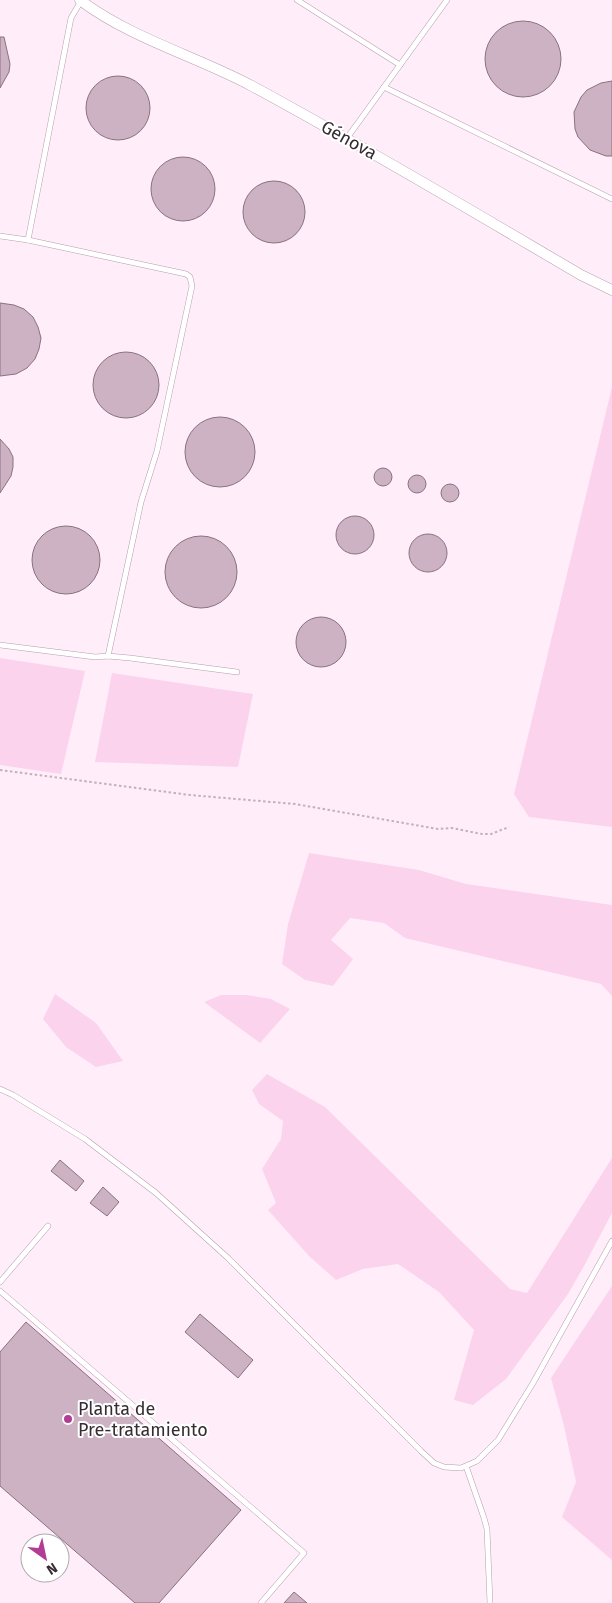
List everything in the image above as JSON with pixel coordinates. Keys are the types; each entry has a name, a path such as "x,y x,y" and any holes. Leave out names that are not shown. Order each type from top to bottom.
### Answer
{"street":[{"name":"Génova","path":"81,0 123,28 251,85 347,138 581,275 612,290"}],"lane":[{"path":"28,240 71,18 81,0"},
{"path":"297,0 400,65"},
{"path":"347,138 447,0"},
{"path":"384,87 612,199"},
{"path":"0,236 28,240 190,276 192,286 157,451 141,502 108,656"},
{"path":"0,645 237,672"},
{"path":"0,1089 85,1139 156,1193 228,1258 434,1463 444,1467 461,1468 477,1461 498,1440 533,1384 612,1241"},
{"path":"0,1282 48,1226"},
{"path":"0,1290 304,1553 261,1603"},
{"path":"466,1466 487,1529 490,1603"}],"path":[{"path":"0,770 190,795 295,804 438,829 452,828 482,834 492,834 509,827"}],"shaded area":[{"path":"612,387 612,827 529,817 514,794"},
{"path":"0,658 85,671 61,774 0,765"},
{"path":"112,673 253,694 238,767 95,762"},
{"path":"309,853 419,870 466,884 612,905 612,996 601,984 405,938 384,923 350,918 331,940 353,959 333,986 305,980 282,964 288,924"},
{"path":"55,994 96,1023 123,1061 96,1067 66,1047 43,1019"},
{"path":"221,995 247,995 271,999 290,1009 260,1043 204,1002"},
{"path":"267,1074 325,1107 510,1289 527,1293 612,1158 612,1213 584,1266 568,1294 506,1379 473,1405 454,1400 474,1330 439,1292 398,1264 363,1269 336,1280 309,1256 268,1210 276,1203 262,1169 281,1139 283,1121 259,1104 252,1090"},
{"path":"612,1286 612,1560 562,1517 576,1482 551,1378"}],"building":[{"path":"523,21 537,24 550,32 558,45 561,59 558,73 550,86 537,94 523,97 509,94 496,86 488,73 485,59 488,45 496,32 509,24"},
{"path":"0,37 4,37 10,64 9,72 0,88"},
{"path":"112,76 124,76 141,85 148,96 150,108 148,120 141,131 124,140 112,140 100,135 91,126 86,114 86,102 91,90 100,81"},
{"path":"612,81 612,156 606,156 590,150 578,137 575,129 574,112 581,97 587,90 601,83"},
{"path":"183,157 195,159 206,166 213,177 215,189 213,201 206,212 195,219 183,221 171,219 160,212 153,201 151,189 153,177 160,166 171,159"},
{"path":"268,181 280,181 296,190 303,200 305,212 303,224 296,234 280,243 268,243 257,238 248,229 243,218 243,206 248,195 257,186"},
{"path":"0,303 24,309 33,317 41,338 35,359 27,368 16,374 0,376"},
{"path":"119,352 133,352 145,357 154,366 159,378 157,398 150,409 133,418 119,418 107,413 98,404 93,392 93,378 98,366 107,357"},
{"path":"220,417 239,423 249,433 255,452 249,471 239,481 220,487 201,481 191,471 185,452 191,433 201,423"},
{"path":"0,439 13,457 13,467 11,476 0,493"},
{"path":"383,468 391,473 392,477 387,485 383,486 375,481 374,477 379,469"},
{"path":"417,475 423,478 426,484 423,490 417,493 411,490 408,484 411,478"},
{"path":"450,484 456,487 459,493 456,499 450,502 444,499 441,493 444,487"},
{"path":"355,516 368,522 374,535 368,548 355,554 342,548 336,535 342,522"},
{"path":"66,526 79,529 90,536 97,547 100,560 97,573 90,584 79,591 66,594 53,591 42,584 35,573 32,560 35,547 42,536 53,529"},
{"path":"428,534 441,540 447,553 441,566 428,572 415,566 409,553 415,540"},
{"path":"201,536 221,542 231,552 237,572 231,592 221,602 201,608 181,602 171,592 165,572 171,552 181,542"},
{"path":"316,617 326,617 339,624 346,637 346,647 339,660 326,667 316,667 307,663 300,656 296,647 296,637 300,628 307,621"},
{"path":"60,1160 84,1181 76,1191 51,1171"},
{"path":"103,1187 119,1202 107,1216 90,1203"},
{"path":"200,1314 253,1360 238,1378 185,1332"},
{"name":"Planta de Pre-tratamiento","path":"26,1322 241,1510 159,1603 135,1603 70,1547 70,1533 54,1533 0,1486 0,1352"},
{"path":"294,1592 307,1603 284,1603"}],"place":[{"name":"Planta de Pre-tratamiento","path":"68,1419"}]}
